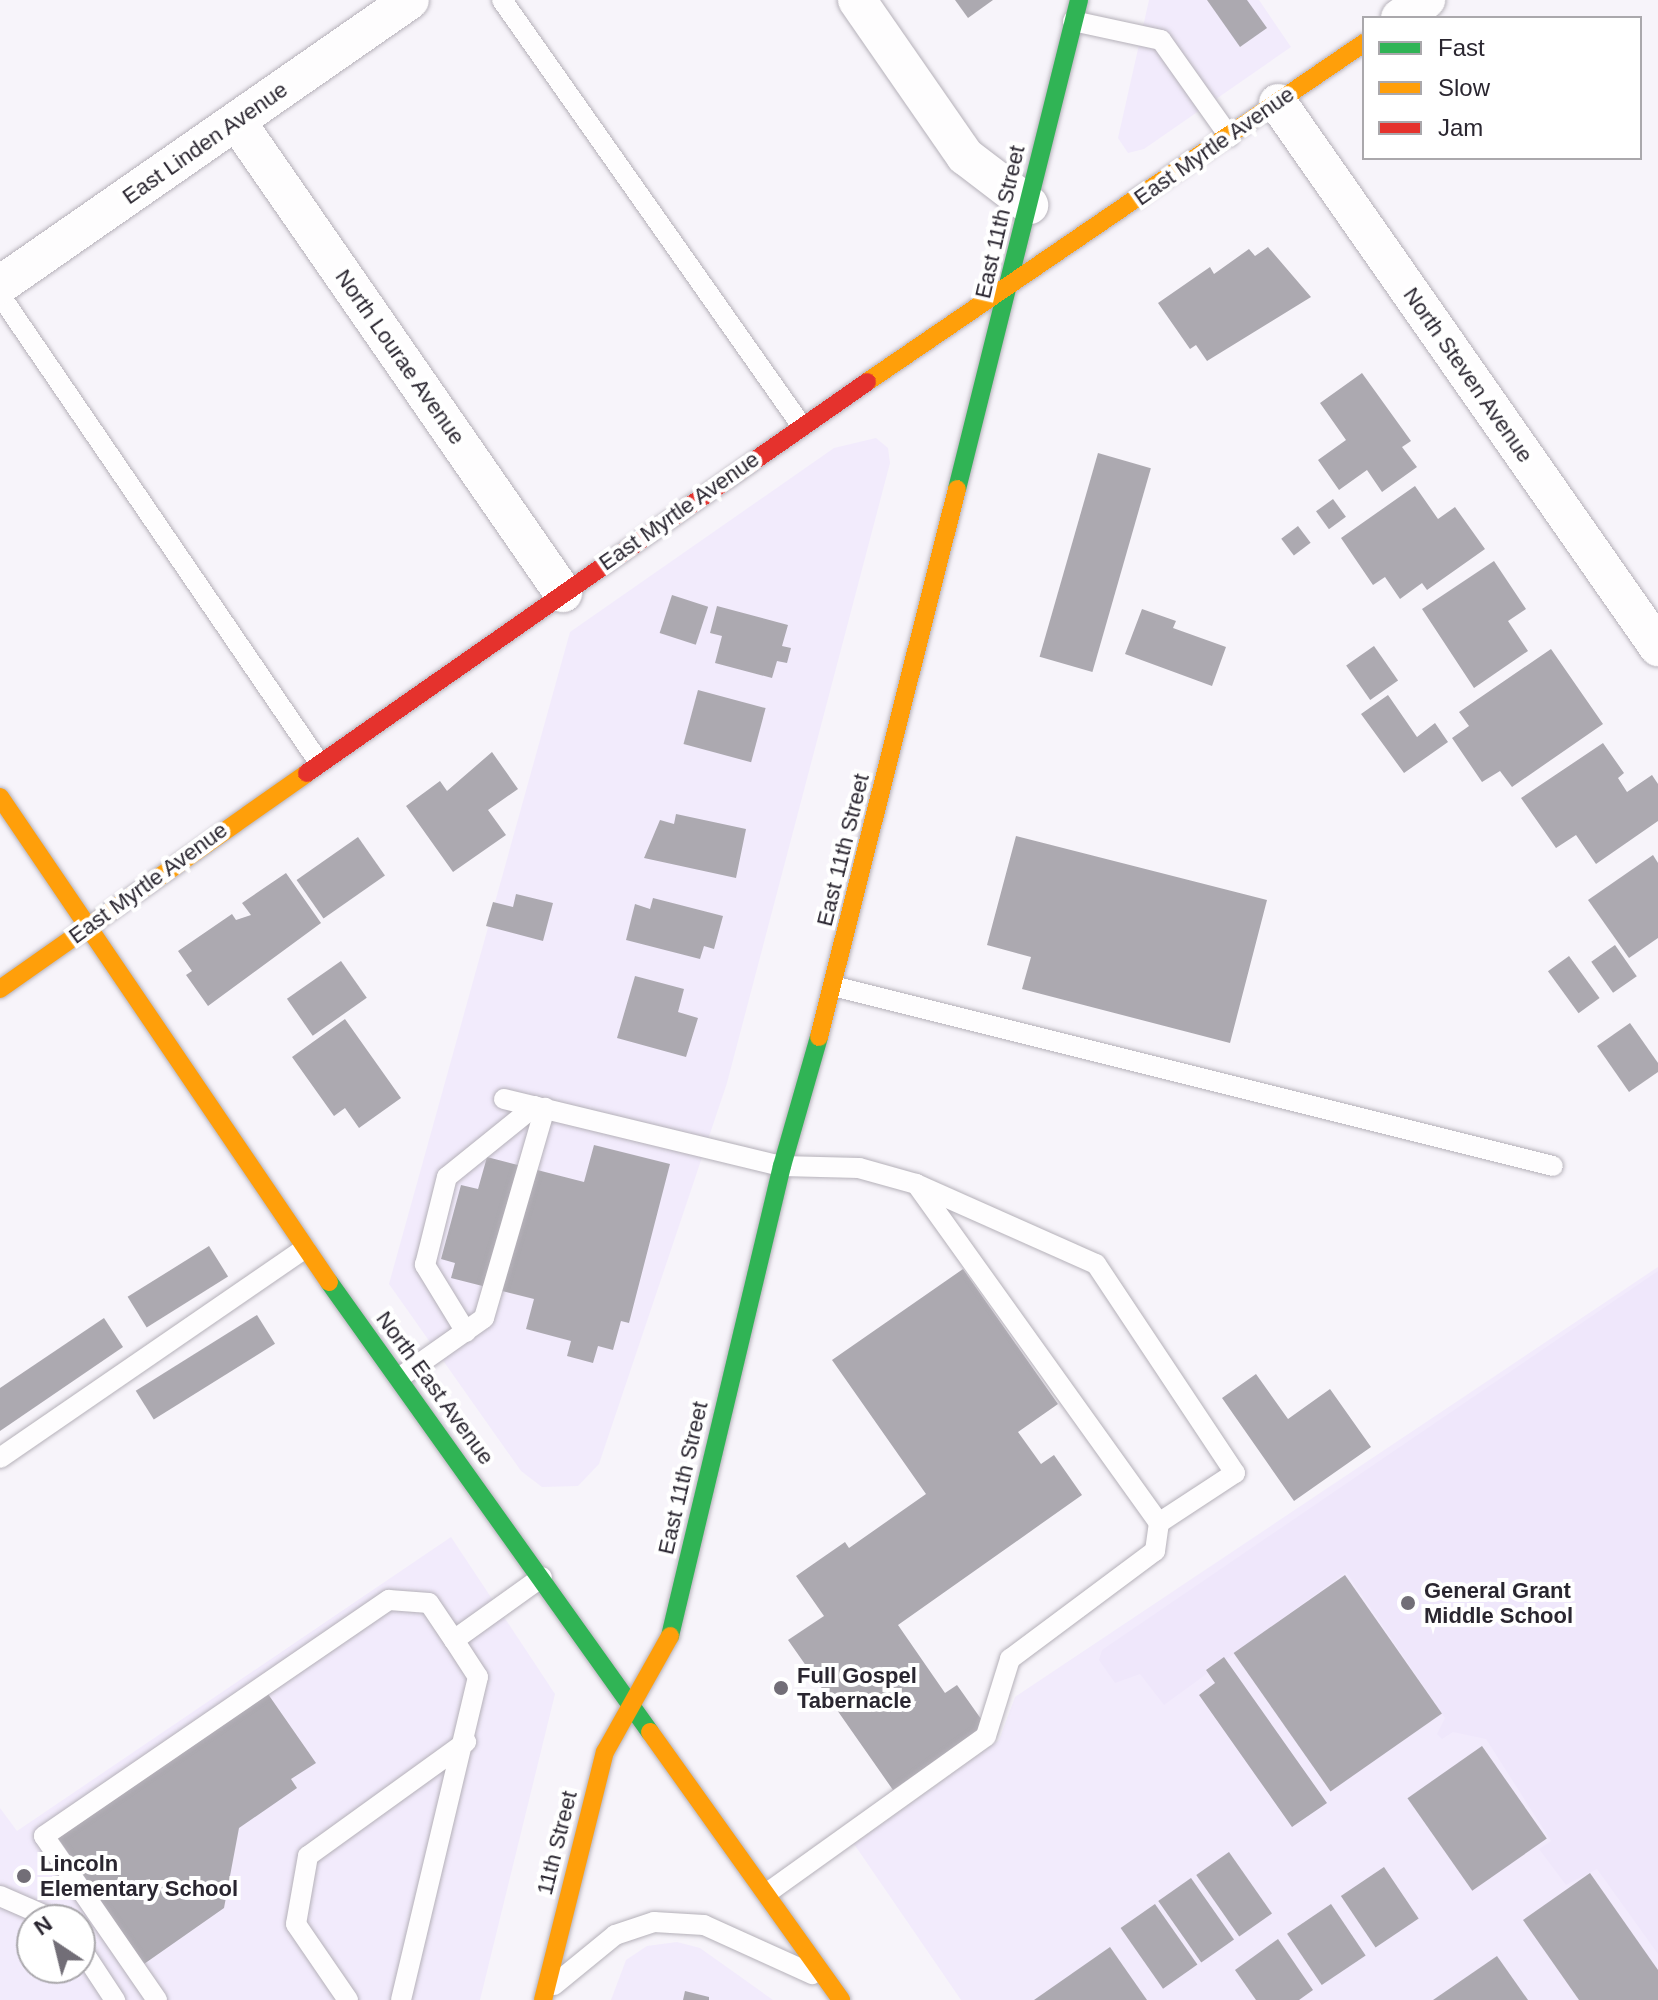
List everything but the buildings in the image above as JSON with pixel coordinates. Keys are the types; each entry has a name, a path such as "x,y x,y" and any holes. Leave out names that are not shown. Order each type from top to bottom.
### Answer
{"street":[{"name":"East Linden Avenue","path":"0,285 410,0"},
{"path":"857,0 965,156 1029,205"},
{"name":"East 11th Street","path":"633,1703 667,1648 782,1166 833,986 1079,0"},
{"path":"1403,16 1426,0"},
{"name":"East Myrtle Avenue","path":"0,989 318,761 801,425 1009,289 1362,44"},
{"name":"North Steven Avenue","path":"1278,103 1658,647"},
{"name":"North Lourae Avenue","path":"237,122 563,593"},
{"name":"North East Avenue","path":"0,797 85,929 305,1248 633,1703 841,2000"},
{"name":"11th Street","path":"544,1996 605,1752 633,1703"}],"lane":[{"path":"502,0 801,425"},
{"path":"1073,21 1161,40 1229,136"},
{"path":"0,295 318,761"},
{"path":"833,986 1553,1166"},
{"path":"504,1099 782,1166 859,1168 916,1184 1096,1264 1235,1473 1159,1523"},
{"path":"399,1378 466,1332 489,1309 540,1107"},
{"path":"466,1332 425,1265 447,1177 540,1107"},
{"path":"767,1893 986,1736 1010,1659 1155,1551 1159,1523 916,1184"},
{"path":"0,1458 305,1248"},
{"path":"454,1640 542,1577"},
{"path":"157,2000 44,1836 389,1600 429,1603 478,1677 466,1742 401,2000"},
{"path":"348,2000 296,1924 308,1856 466,1742"},
{"path":"0,1896 18,1904"},
{"path":"544,1996 615,1935 654,1922 704,1925 827,1981"},
{"path":"96,1971 115,2000"}],"shaded area":[{"path":"1149,0 1259,0 1291,47 1144,149 1128,153 1118,138"},
{"path":"876,438 888,448 890,463 727,1083 599,1464 578,1486 542,1487 521,1471 389,1284 570,632 834,448"},
{"name":"General Grant Middle School","path":"1658,1267 1658,2000 961,2000 854,1844 999,1740 1015,1697"},
{"path":"1658,1271 1658,1954 1597,1869 1566,1885 1539,1849 1551,1841 1486,1739 1453,1732 1442,1739 1437,1734 1445,1718 1346,1572 1164,1705 1140,1674 1115,1683 1099,1660 1102,1650"},
{"path":"451,1537 555,1694 480,2000 0,2000 0,1808 17,1831"},
{"path":"677,1942 700,1948 773,2000 611,2000 626,1960 647,1946"}],"traffic: fast":[{"path":"957,489 1079,0"},
{"path":"670,1636 782,1166 819,1037"},
{"path":"329,1282 650,1732"}],"traffic: slow":[{"path":"867,382 1362,44"},
{"path":"819,1037 957,489"},
{"path":"0,989 307,773"},
{"path":"0,797 329,1282"},
{"path":"543,2000 605,1752 670,1636"},
{"path":"650,1732 841,2000"}],"traffic: jam":[{"path":"307,773 867,382"}],"place":[{"name":"General Grant Middle School","path":"1408,1603"},
{"name":"Full Gospel Tabernacle","path":"781,1688"},
{"name":"Lincoln Elementary School","path":"24,1876"}]}
